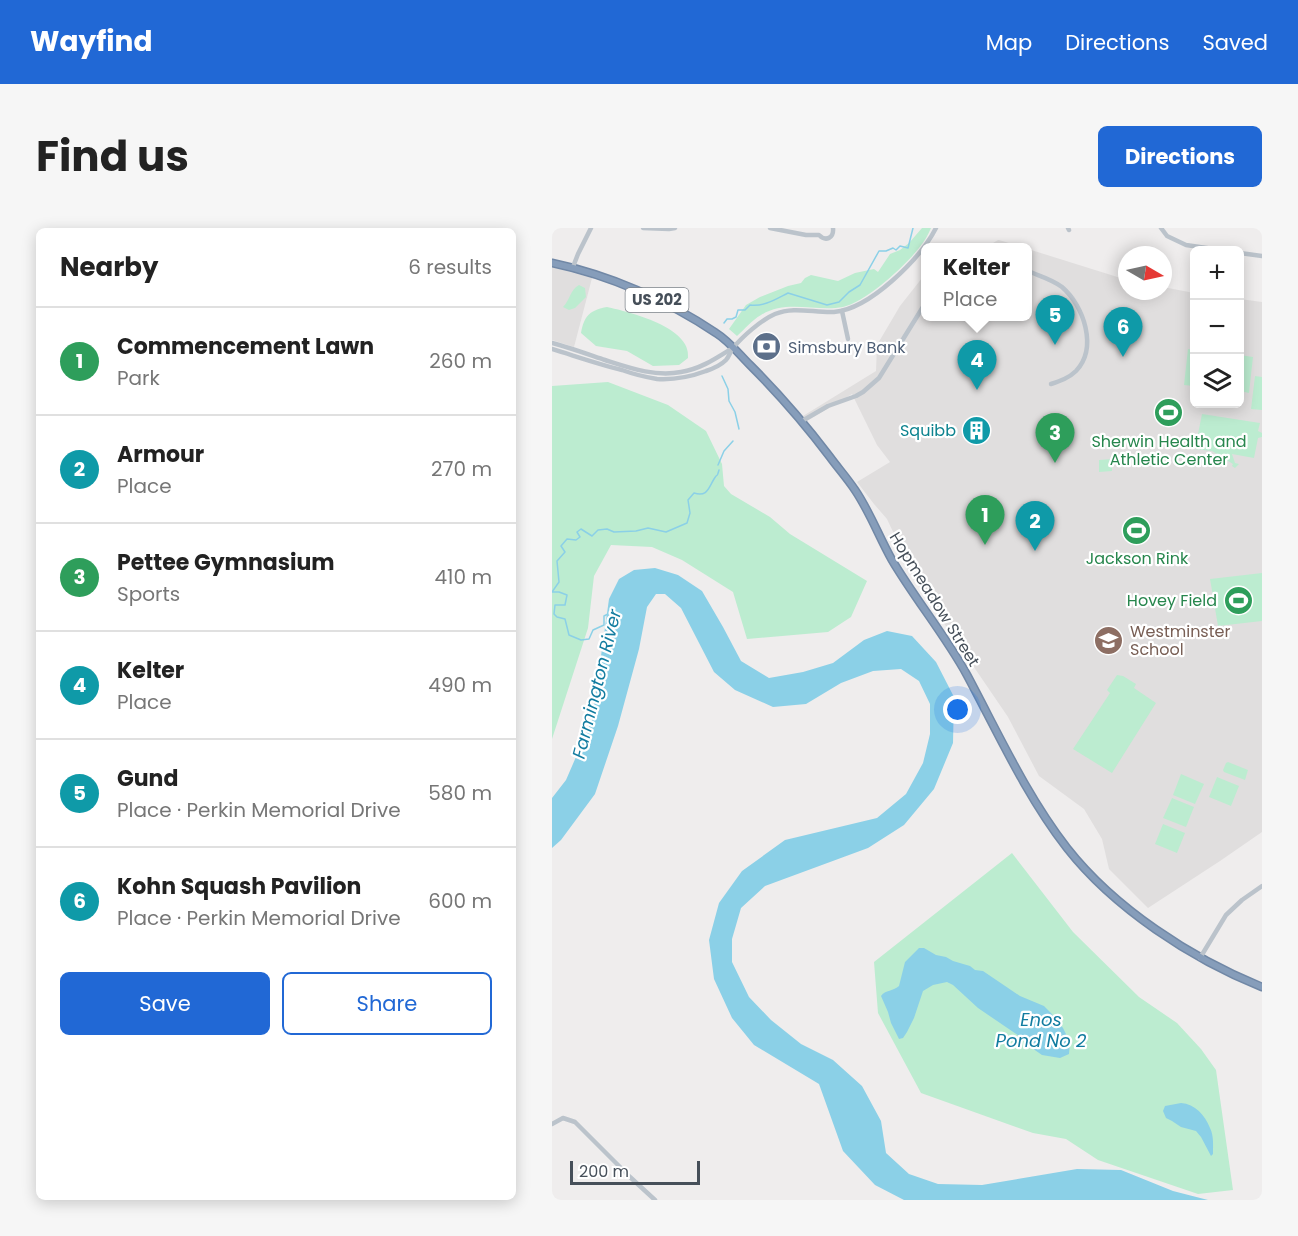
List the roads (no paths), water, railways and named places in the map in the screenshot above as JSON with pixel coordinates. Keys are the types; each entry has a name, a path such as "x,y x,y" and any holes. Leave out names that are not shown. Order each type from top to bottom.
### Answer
{"highway":[{"name":"Hopmeadow Street","path":"552,263 613,280 678,310 718,334 768,382 802,421 855,490 891,558 944,636 1039,810 1068,849 1093,877 1161,933 1200,958 1262,987"}],"street":[{"path":"573,267 591,228"},
{"path":"643,228 675,228"},
{"path":"770,228 806,235 819,232 822,238 830,238 833,228"},
{"path":"926,243 936,228"},
{"path":"1161,228 1167,236 1193,246"},
{"path":"552,349 643,376 670,379 693,376 726,361 734,348 760,323 775,314 790,310 822,312 842,310 859,304 877,292 921,250"},
{"path":"1244,254 1262,256"},
{"path":"1032,273 1056,283 1068,293 1081,314 1086,332 1087,350 1081,365 1071,375 1051,384"},
{"path":"842,310 848,339"},
{"path":"802,421 828,406 868,389 879,378 921,310"},
{"path":"552,343 629,367 660,374 697,368 734,348"},
{"path":"1200,958 1226,915 1262,886"},
{"path":"552,1124 563,1118 575,1122 655,1200"}],"water":[{"path":"655,568 678,575 702,591 741,661 769,678 803,672 833,663 864,640 887,631 912,636 936,662 954,697 953,743 934,789 904,825 868,848 765,886 741,908 732,939 732,962 749,997 771,1020 801,1044 833,1060 862,1086 881,1121 886,1153 909,1174 938,1184 982,1185 1077,1169 1121,1170 1173,1191 1208,1200 904,1200 875,1185 843,1151 819,1084 754,1045 732,1018 714,979 709,940 719,903 742,871 785,840 877,818 906,794 923,763 930,734 930,704 919,681 901,669 873,671 841,683 806,704 773,707 735,690 714,672 681,608 665,594 656,594 647,607 639,649 618,726 595,794 561,840 552,848 552,798 566,780 592,720 609,599 619,579 634,570"},
{"name":"Enos Pond No 2","path":"919,948 983,971 1020,996 1044,1006 1063,1028 1070,1042 1069,1054 1060,1058 1042,1055 947,982 933,985 923,991 907,1032 903,1038 899,1039 881,996 899,986 905,962"},
{"path":"1181,1103 1195,1108 1208,1123 1213,1138 1211,1156 1196,1131 1181,1127 1166,1118 1163,1111 1165,1106"}],"waterway":[{"path":"724,323 727,319 736,317 738,310 745,310 750,305 765,304 788,293 827,305 839,302 860,285 879,251 893,248 896,250 900,246 908,248 913,228"},
{"path":"722,376 739,429"},
{"path":"718,465 724,451 733,441"},
{"name":"Farmington River","path":"608,614 604,616 604,625 593,630 589,639 581,640 569,635 565,619 554,614 555,605 565,605 567,595 552,592 559,582 557,561 565,552 561,546 567,539 576,540 580,537 577,532 581,529 592,536 598,530 607,529 614,532 648,528 666,532 687,523 690,513 688,500 694,493 702,494 707,491 719,470"}],"place":[{"name":"Gund","path":"1055,345"},
{"name":"Simsbury Bank","path":"767,347"},
{"name":"Kohn Squash Pavilion","path":"1123,357"},
{"name":"Kelter","path":"977,390"},
{"name":"Sherwin Health and Athletic Center","path":"1169,413"},
{"name":"Squibb","path":"977,430"},
{"name":"Pettee Gymnasium","path":"1055,463"},
{"name":"Jackson Rink","path":"1137,530"},
{"name":"Commencement Lawn","path":"985,545"},
{"name":"Armour","path":"1035,551"},
{"name":"Hovey Field","path":"1238,600"},
{"name":"Westminster School","path":"1109,640"}]}
